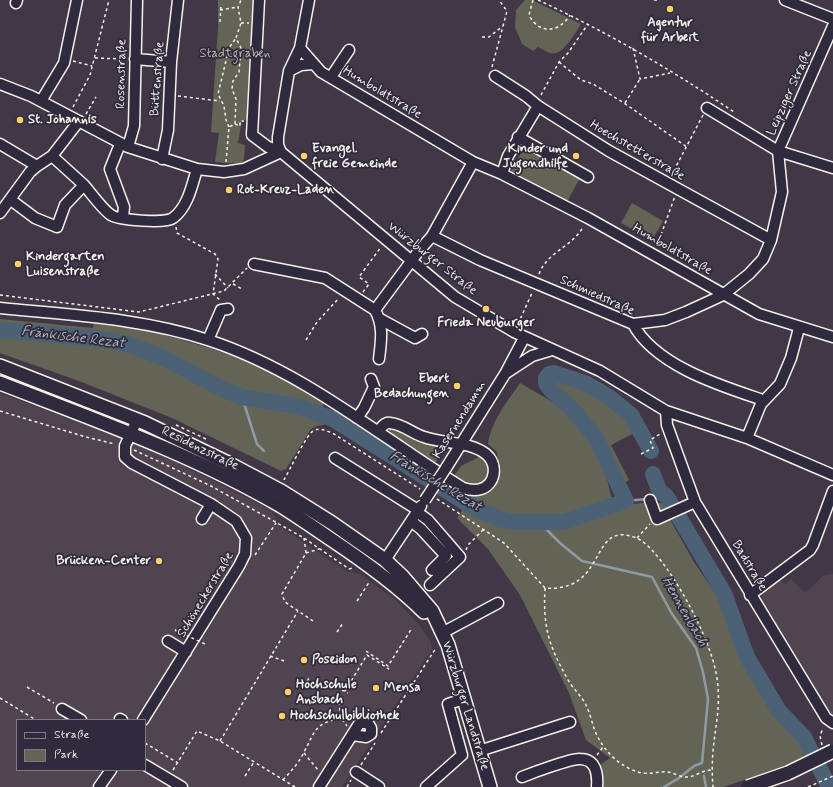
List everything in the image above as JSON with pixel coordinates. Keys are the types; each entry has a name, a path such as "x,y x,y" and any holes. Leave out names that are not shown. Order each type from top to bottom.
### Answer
{"main road":[{"name":"Residenzstraße","path":"0,366 136,420 228,463 281,491 332,523 385,560"},
{"name":"Residenzstraße","path":"0,384 131,433 219,473 281,506 355,556 374,575"},
{"path":"374,575 385,560"},
{"name":"Würzburger Landstraße","path":"385,560 414,589 432,611 448,645 490,787"},
{"name":"Würzburger Landstraße","path":"374,575 414,603 440,630"},
{"path":"748,787 788,773 833,751"}],"street":[{"path":"40,101 62,68 77,0"},
{"name":"Rosenstraße","path":"123,217 124,207 110,170 134,126 136,0"},
{"name":"Büttenstraße","path":"162,159 168,130 171,62 178,0"},
{"name":"Würzburger Straße","path":"259,0 252,135 268,147 281,152 455,298 524,338 600,371 666,411 747,438 833,476"},
{"path":"0,84 31,96 124,145 162,159 197,169 224,172 244,169 281,152 278,145 278,137 289,71 300,48 309,0"},
{"path":"785,0 833,19"},
{"name":"Leipziger Straße","path":"633,324 665,320 723,295 749,274 763,259 771,240 782,192 778,151 833,26"},
{"name":"Humboldtstraße","path":"300,48 322,72 473,162 502,174 588,218 759,314 799,328 833,337"},
{"path":"331,77 349,50"},
{"path":"135,60 171,62"},
{"path":"289,71 301,65 314,64"},
{"name":"Hoechstetterstraße","path":"495,76 609,151 677,190 771,240"},
{"path":"502,174 508,156 537,105"},
{"path":"707,108 778,151 833,168"},
{"path":"0,213 11,200 30,172 52,156 80,122"},
{"path":"518,137 588,177"},
{"path":"0,144 37,166"},
{"path":"52,156 84,185 111,216 150,222 164,221 173,218 185,203 197,169"},
{"path":"379,360 382,328 378,314 411,262 432,236 473,162"},
{"path":"11,200 35,218 57,227 65,205 84,185"},
{"name":"Schmiedstraße","path":"432,236 480,260 633,324 644,341 664,357 710,382 760,399 762,404"},
{"path":"254,264 325,278 415,338 422,334"},
{"path":"0,308 137,323 208,340 267,364 295,378 463,488 473,490 482,489 488,485 493,478 494,468 492,462 480,450 424,437 401,426 389,423 383,425 378,431"},
{"path":"208,340 221,310 228,310"},
{"path":"747,438 762,404 780,384 792,358 799,328"},
{"name":"Kasernendamm","path":"385,560 446,468 505,374 524,338"},
{"name":"Kasernendamm","path":"505,374 532,356 552,350"},
{"path":"357,418 364,408 374,387 371,379"},
{"name":"Badstraße","path":"666,411 668,430 695,502 826,718 833,723"},
{"path":"126,446 136,420"},
{"name":"Schöneckerstraße","path":"126,446 125,457 132,463 211,504 236,521 244,533 246,545 245,554 239,566 144,719"},
{"path":"335,458 418,511 428,520 460,557 430,585"},
{"path":"750,595 810,550 833,491"},
{"path":"650,500 657,518 695,502"},
{"path":"202,519 211,504"},
{"path":"411,521 421,529 446,556 432,570"},
{"path":"440,630 498,603"},
{"path":"168,641 186,652"},
{"path":"426,787 462,755 448,704 464,699"},
{"path":"62,709 79,719"},
{"path":"479,751 570,722"},
{"path":"319,787 353,735"},
{"path":"522,777 579,758 591,762 596,769 597,787"},
{"path":"146,766 182,787"},
{"path":"99,787 110,771"},
{"path":"356,772 379,787"}],"path":[{"path":"68,115 86,83 95,58 99,34 109,0"},
{"path":"226,162 229,127 226,120 224,106 220,101 218,94 229,48 236,38 241,23 238,7 241,0"},
{"path":"495,76 492,64 507,11 500,0"},
{"path":"533,0 529,15 534,24 545,29 555,28 565,23 570,15"},
{"path":"538,0 633,48 738,115"},
{"path":"220,22 221,5"},
{"path":"220,10 238,7"},
{"path":"241,23 246,24"},
{"path":"537,105 559,62 568,53 588,24"},
{"path":"482,37 489,37 503,26"},
{"path":"235,124 236,99 232,89 233,81 239,72 241,48 236,38"},
{"path":"633,48 640,79"},
{"path":"65,58 92,66"},
{"path":"95,58 135,60"},
{"path":"559,62 581,80 593,84 624,103 686,147"},
{"path":"624,103 640,79 670,72"},
{"path":"170,94 220,101"},
{"path":"80,122 96,97"},
{"path":"667,184 712,98"},
{"path":"229,127 235,124 240,126 240,121"},
{"path":"653,255 677,190"},
{"path":"173,218 177,233 215,254 218,259 213,294"},
{"path":"536,283 541,270 552,255 578,237 588,218"},
{"path":"369,284 359,277 383,244"},
{"path":"0,295 139,312 224,291 233,284 248,267 254,264"},
{"path":"215,274 228,288"},
{"path":"233,284 242,289"},
{"path":"306,340 325,312 346,291"},
{"path":"514,332 532,295"},
{"path":"0,411 86,437 126,446 211,486 304,538 349,569 355,567"},
{"path":"641,454 653,448 650,440 668,430"},
{"path":"436,498 504,543 545,588 545,624 550,645 567,679 586,706 603,746 614,759 637,772 648,774 663,772 686,777 698,772 712,770"},
{"path":"636,538 642,530 657,518"},
{"path":"253,558 276,522"},
{"path":"468,545 484,529"},
{"path":"545,588 573,585 590,567 612,538 618,535 636,538 655,554 668,572 701,630 713,659 719,701 712,770 713,787"},
{"path":"304,538 306,554 282,594 285,602 313,620"},
{"path":"306,554 320,549"},
{"path":"357,601 374,575"},
{"path":"220,740 298,611"},
{"path":"337,632 343,623"},
{"path":"345,691 367,655 388,666 412,628"},
{"path":"175,630 205,644"},
{"path":"347,787 436,648"},
{"path":"366,651 389,669"},
{"path":"270,656 287,662"},
{"path":"304,686 309,678"},
{"path":"27,687 62,709"},
{"path":"342,690 348,693"},
{"path":"338,696 341,718 353,735"},
{"path":"0,698 34,719"},
{"path":"283,780 304,753 312,734 324,722 341,718"},
{"path":"168,778 197,731 220,740 295,787"},
{"path":"146,744 178,763"},
{"path":"591,762 603,746"},
{"path":"304,753 325,778"},
{"path":"245,776 254,762"},
{"path":"808,787 833,776"}],"shaded area":[{"path":"0,393 154,451 271,510 278,525 348,572 360,574 396,600 418,624 431,642 432,649 342,787 0,787"},
{"path":"833,574 833,722 760,601 763,592 781,580 785,584 791,579 805,593 824,575"}],"green space":[{"name":"Stadtgraben","path":"218,0 254,0 254,44 247,120 242,120 238,143 245,145 244,159 241,164 215,162 219,133 211,132 218,27"},
{"path":"525,0 532,0 581,24 570,41 559,52 547,52 538,47 533,51 522,44 515,27 516,10"},
{"path":"525,146 581,176 567,202 510,173"},
{"path":"632,203 663,221 652,240 621,223"},
{"path":"0,319 93,328 94,322 117,325 164,335 209,348 253,364 275,374 323,401 324,425 311,429 286,469 281,471 172,418 79,381 0,353"},
{"path":"558,380 580,385 627,418 636,432 611,445 629,480 622,485 596,427 556,388 554,383"},
{"path":"520,383 558,405 591,439 602,457 614,509 640,503 666,504 672,523 694,562 718,597 745,666 777,717 798,740 805,756 775,770 723,787 602,787 600,765 610,758 586,740 569,693 520,595 488,549 457,518 472,495 488,491 496,481 498,475 497,452 488,444 492,427 500,412"},
{"path":"392,427 403,432 416,441 435,446 441,454 434,465 388,433 387,430"},
{"path":"479,457 488,466 487,476 482,484 473,486 454,476 461,466"}],"waterway":[{"name":"Fränkische Rezat","path":"0,330 99,339 127,344 162,357 220,388 242,397 301,407 333,419 469,505 499,519 513,522 563,522 626,501 596,438 573,410 550,389 546,383 546,378 549,374 554,373 585,383 609,397 631,415 651,451"},
{"path":"242,397 257,444 264,451"},
{"name":"Fränkische Rezat","path":"653,474 659,490 667,497 724,593 747,657 779,711 804,737 829,787"},
{"path":"626,501 667,497"},
{"name":"Hennenbach","path":"540,523 560,543 582,561 652,577 672,614 696,648 703,672 708,699 702,763 694,766 679,778 664,787"},
{"path":"704,776 706,787"}],"place":[{"name":"Agentur für Arbeit","path":"670,9"},
{"name":"St. Johannis","path":"20,120"},
{"name":"Evangel. freie Gemeinde","path":"304,156"},
{"name":"Kinder und Jugendhilfe","path":"576,156"},
{"name":"Rot-Kreuz-Laden","path":"229,190"},
{"name":"Kindergarten Luisenstraße","path":"18,264"},
{"name":"Frieda Neuburger","path":"486,309"},
{"name":"Ebert Bedachungen","path":"457,386"},
{"name":"Brücken-Center","path":"159,561"},
{"name":"Poseidon","path":"304,660"},
{"name":"Mensa","path":"376,688"},
{"name":"Hochschule Ansbach","path":"288,692"},
{"name":"Hochschulbibliothek","path":"282,716"}]}
